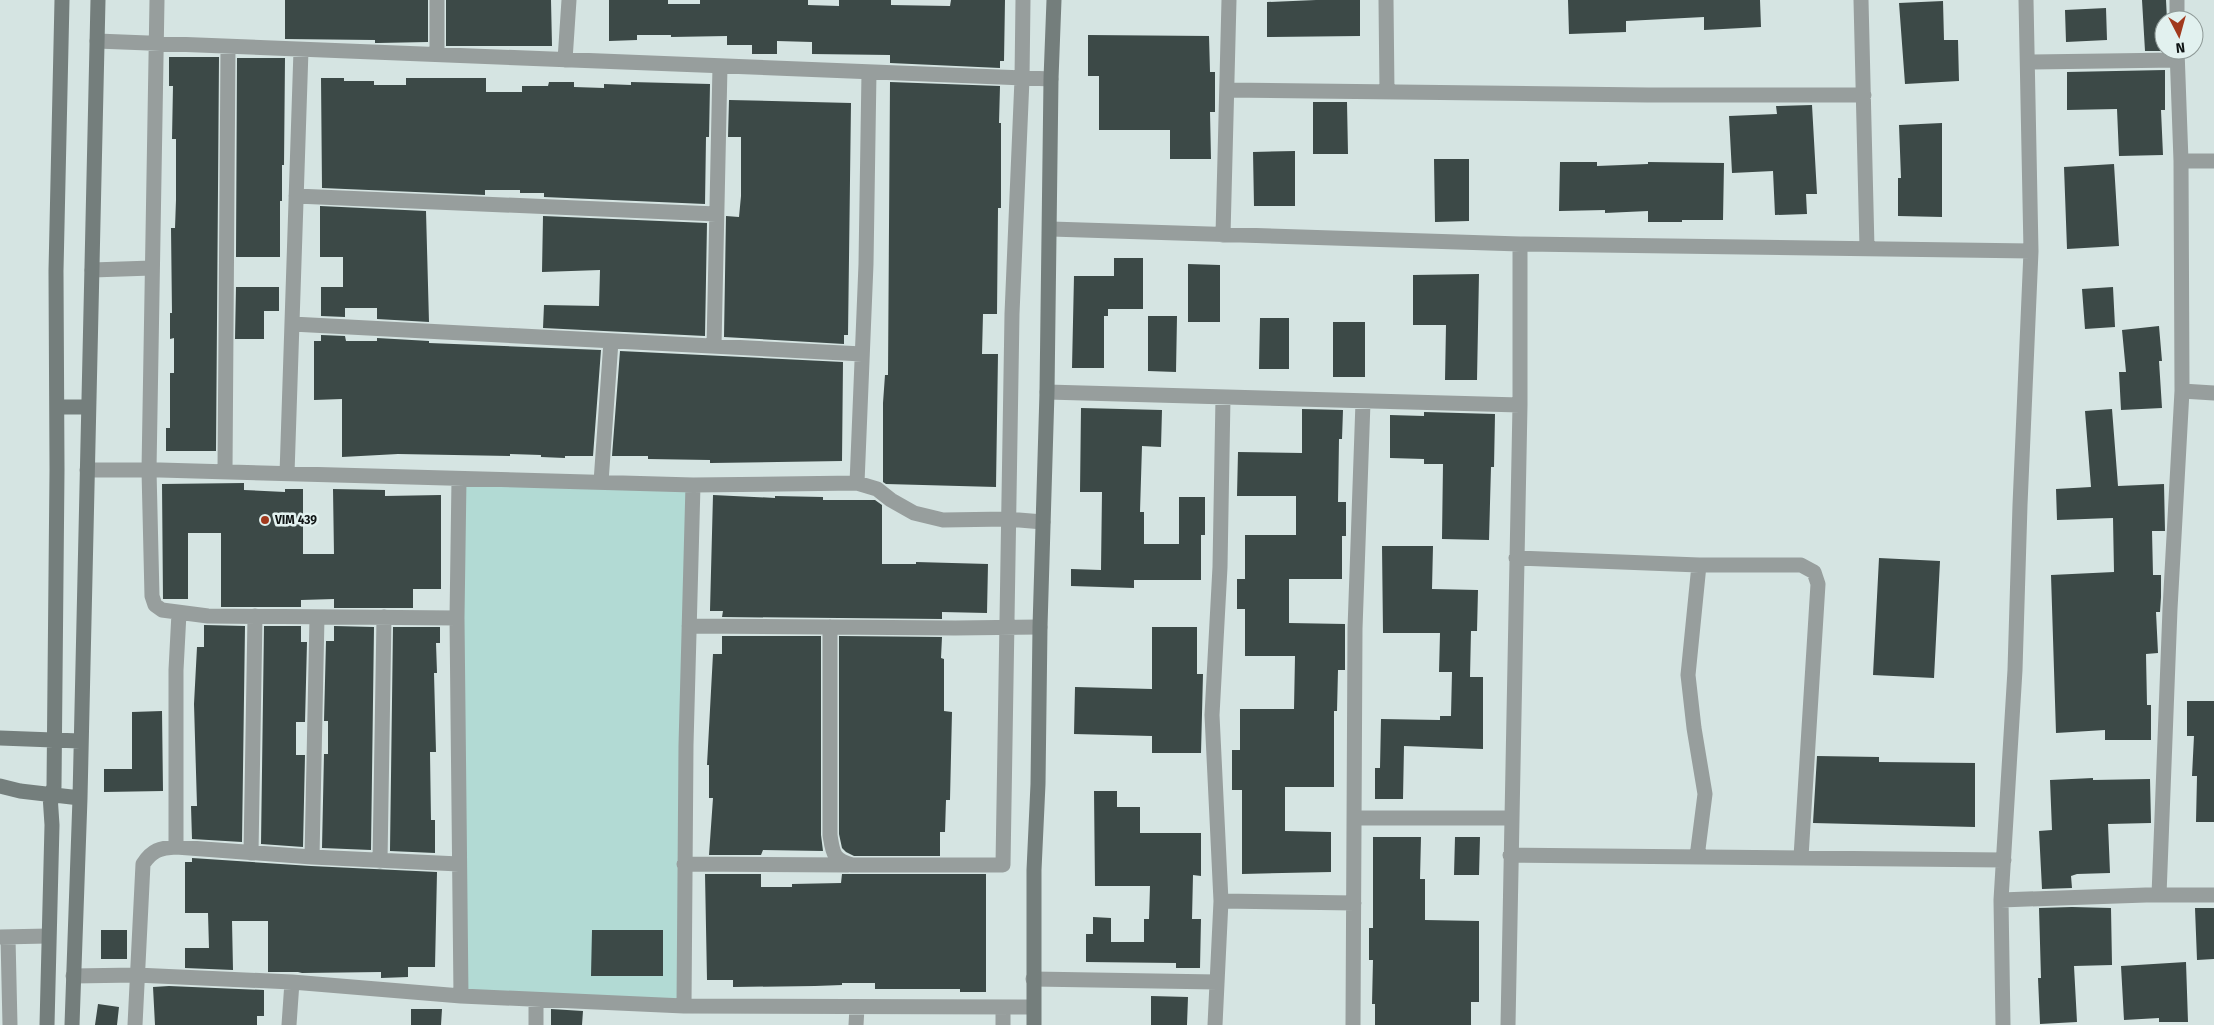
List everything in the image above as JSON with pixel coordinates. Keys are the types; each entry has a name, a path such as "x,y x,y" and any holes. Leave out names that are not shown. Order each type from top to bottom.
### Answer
{"street":[{"path":"47,1025 52,825 50,795 54,787 57,406 56,271 62,0"},
{"path":"72,1025 80,798 98,0"},
{"path":"157,0 149,470 152,596 155,605 162,610 179,614 457,618"},
{"path":"437,0 437,54"},
{"path":"565,60 569,0"},
{"path":"684,864 1002,865 1007,519 1023,0"},
{"path":"1034,1025 1033,980 1051,229 1051,79 1054,0"},
{"path":"1223,235 1229,0"},
{"path":"1386,0 1387,92"},
{"path":"1861,0 1868,248"},
{"path":"2003,1025 2001,900 2016,670 2020,515 2031,251 2026,0"},
{"path":"97,41 1051,79"},
{"path":"225,472 228,47"},
{"path":"287,474 301,50"},
{"path":"2028,62 2154,56"},
{"path":"2159,895 2168,647 2182,391 2181,161 2177,60"},
{"path":"714,346 720,66"},
{"path":"857,483 869,72"},
{"path":"1227,90 1648,95 1864,94"},
{"path":"2181,161 2214,161"},
{"path":"296,196 716,214"},
{"path":"1051,229 1520,244 2031,251"},
{"path":"1508,1025 1520,406 1520,244"},
{"path":"92,270 152,268"},
{"path":"292,324 862,354"},
{"path":"601,482 611,340"},
{"path":"2182,391 2214,393"},
{"path":"1047,392 1520,406"},
{"path":"1215,1025 1221,901 1212,716 1220,567 1223,397"},
{"path":"1353,1025 1355,629 1363,402"},
{"path":"57,406 88,407"},
{"path":"87,470 149,470 693,485 857,483 877,489 891,500 914,513 943,520 1007,519 1043,522"},
{"path":"459,478 457,618 460,996"},
{"path":"684,1006 684,864 693,485"},
{"path":"1516,558 1699,565 1801,565 1814,572 1818,584 1801,857"},
{"path":"1697,857 1705,794 1694,728 1688,675 1699,565"},
{"path":"176,847 176,670 179,614"},
{"path":"251,852 255,616"},
{"path":"312,857 317,617"},
{"path":"380,861 384,617"},
{"path":"689,626 1040,627"},
{"path":"830,627 830,835 833,852 836,857 840,861 852,865"},
{"path":"0,738 54,742 80,741"},
{"path":"0,786 20,792 80,798"},
{"path":"1355,818 1511,818"},
{"path":"135,1025 143,864 149,854 159,848 176,847 312,857 460,864"},
{"path":"1510,854 2004,860"},
{"path":"2001,900 2214,895"},
{"path":"1221,901 1354,903"},
{"path":"10,1025 4,937 48,936"},
{"path":"73,976 136,975 292,982 460,996 684,1006 1033,1007"},
{"path":"1033,980 1217,982"},
{"path":"289,1025 292,982"},
{"path":"536,1000 536,1025"},
{"path":"856,1025 857,1007"},
{"path":"1003,1008 1003,1025"}],"green space":[{"path":"460,479 693,485 680,1003 461,996"}],"building":[{"path":"285,0 428,0 428,42 375,43 375,40 285,39"},
{"path":"446,0 551,0 552,46 446,46"},
{"path":"609,0 668,0 668,4 700,4 700,0 808,0 808,5 839,6 839,0 891,0 891,5 950,6 951,0 1005,0 1004,61 1000,61 1000,68 890,63 890,55 812,54 812,42 777,41 777,54 752,54 752,45 727,45 727,36 671,37 671,35 637,35 637,40 609,41"},
{"path":"1360,0 1360,36 1267,37 1267,2"},
{"path":"1568,0 1760,0 1761,27 1704,30 1704,17 1626,21 1626,32 1569,34"},
{"path":"2142,0 2166,0 2166,10 2154,10 2154,51 2145,51"},
{"path":"1943,1 1944,40 1958,40 1959,81 1905,84 1899,3"},
{"path":"2106,8 2107,40 2066,42 2065,10"},
{"path":"1088,35 1209,36 1210,72 1215,72 1215,112 1210,112 1211,159 1170,159 1170,130 1099,130 1099,76 1088,76"},
{"path":"169,57 219,57 216,451 166,451 166,428 170,428 170,373 174,373 174,338 170,339 170,313 172,313 171,228 175,228 176,200 176,139 172,139 173,86 169,86"},
{"path":"237,58 285,58 284,165 282,165 282,201 280,201 280,257 236,257"},
{"path":"2165,70 2165,110 2161,110 2163,155 2119,156 2117,109 2067,110 2067,72"},
{"path":"321,78 344,78 344,81 374,81 374,85 406,85 406,78 486,78 486,92 522,92 522,86 548,86 549,82 574,82 574,87 604,88 604,84 631,85 631,82 710,84 709,137 706,137 705,204 544,197 544,193 520,193 520,190 485,190 485,195 322,188"},
{"path":"890,82 1000,86 1001,208 998,208 997,314 983,314 982,354 998,354 996,487 886,484 883,482 883,403 885,375 888,375"},
{"path":"729,100 851,103 848,335 844,335 844,344 724,337 726,216 739,217 741,196 741,137 728,137"},
{"path":"1313,102 1347,102 1348,154 1313,154"},
{"path":"1812,105 1817,194 1806,194 1807,214 1775,215 1773,171 1732,173 1729,116 1777,114 1776,106"},
{"path":"1942,123 1942,217 1898,216 1898,178 1901,178 1899,125"},
{"path":"1295,151 1295,206 1254,206 1253,152"},
{"path":"1434,159 1469,159 1469,221 1435,222"},
{"path":"1560,162 1597,162 1597,166 1648,164 1648,162 1724,163 1723,220 1648,222 1648,211 1605,213 1605,210 1559,211"},
{"path":"2114,164 2119,246 2067,249 2064,167"},
{"path":"320,206 426,211 429,322 377,319 377,308 345,308 345,317 321,316 321,287 343,287 343,257 320,257"},
{"path":"543,216 707,223 705,336 543,328 544,305 599,306 600,270 542,272"},
{"path":"1114,258 1143,258 1143,309 1108,309 1108,316 1104,316 1104,368 1072,368 1074,276 1114,276"},
{"path":"1188,264 1220,265 1220,322 1188,322"},
{"path":"1479,274 1477,380 1445,380 1446,325 1413,325 1413,275"},
{"path":"236,287 279,287 279,311 264,311 264,339 235,339"},
{"path":"2113,287 2115,327 2085,329 2082,289"},
{"path":"1148,316 1177,316 1176,372 1148,371"},
{"path":"1260,318 1289,318 1289,369 1259,369"},
{"path":"1333,322 1365,322 1365,377 1333,377"},
{"path":"2159,326 2162,361 2159,361 2162,408 2121,410 2119,372 2126,372 2122,330"},
{"path":"321,335 345,336 346,341 377,341 377,338 429,341 429,343 601,350 593,456 565,456 565,458 510,454 510,456 398,454 342,457 342,399 314,400 314,341 321,341"},
{"path":"620,351 843,362 842,461 710,463 710,460 648,459 648,456 612,456"},
{"path":"1081,408 1162,410 1161,447 1142,446 1140,512 1144,512 1144,544 1179,544 1179,497 1205,497 1205,535 1201,535 1201,580 1134,580 1134,588 1071,586 1071,569 1101,570 1102,492 1080,492"},
{"path":"1302,409 1343,410 1342,439 1339,439 1338,502 1346,502 1346,536 1342,536 1342,579 1289,579 1289,623 1345,624 1345,670 1338,670 1337,711 1334,711 1334,787 1285,787 1285,831 1331,832 1331,872 1242,874 1242,790 1232,790 1232,750 1240,750 1240,709 1294,709 1295,656 1245,656 1245,609 1237,609 1237,579 1245,579 1245,535 1296,535 1296,496 1237,496 1238,452 1302,453"},
{"path":"2112,409 2118,486 2164,484 2165,531 2152,531 2153,575 2161,575 2161,597 2160,612 2156,612 2158,653 2146,654 2147,705 2151,705 2151,740 2105,740 2105,730 2056,733 2051,575 2114,572 2113,518 2057,520 2056,489 2091,487 2085,411"},
{"path":"1424,412 1495,414 1494,467 1491,467 1489,540 1442,539 1443,464 1424,464 1424,459 1390,458 1390,415 1424,416"},
{"path":"244,483 244,490 285,492 285,489 303,489 303,554 334,554 333,489 385,490 385,496 441,495 441,589 413,589 413,608 334,608 334,599 301,600 301,607 221,607 221,533 188,533 188,599 163,599 162,484"},
{"path":"713,495 775,498 775,496 823,497 823,500 875,500 882,505 882,564 916,564 916,562 988,564 987,613 942,612 942,619 722,617 723,611 710,611"},
{"path":"1382,546 1433,546 1432,589 1478,590 1477,631 1471,631 1470,677 1483,677 1483,749 1404,746 1403,799 1375,799 1375,768 1380,768 1381,719 1440,720 1440,716 1451,716 1452,672 1439,672 1440,633 1383,633"},
{"path":"1879,558 1940,561 1934,678 1873,675"},
{"path":"204,625 245,626 242,842 192,839 191,806 197,806 194,704 197,647 204,647"},
{"path":"264,626 301,626 301,642 307,642 305,722 296,722 296,755 305,755 303,847 261,844"},
{"path":"334,626 374,627 371,850 322,848 324,754 328,754 328,721 324,721 326,641 334,641"},
{"path":"393,627 440,627 440,643 436,643 437,673 434,673 436,752 430,752 431,820 435,820 435,853 390,851"},
{"path":"1152,627 1197,627 1197,674 1203,674 1201,753 1152,753 1152,736 1074,734 1075,687 1152,689"},
{"path":"722,636 821,636 821,835 823,851 763,850 761,855 709,855 713,798 709,798 709,765 707,765 713,654 722,654"},
{"path":"839,636 942,637 941,658 944,659 944,711 952,712 950,800 946,800 945,832 940,832 940,856 854,856 842,848 839,834"},
{"path":"2187,701 2214,701 2214,822 2196,822 2197,776 2192,776 2194,736 2187,736"},
{"path":"162,711 163,791 104,792 104,769 132,769 132,712"},
{"path":"1817,756 1879,757 1879,762 1975,763 1975,827 1813,823"},
{"path":"2093,778 2093,780 2150,779 2151,823 2108,824 2110,873 2077,874 2071,876 2072,888 2042,889 2039,831 2052,830 2050,780"},
{"path":"1094,791 1117,791 1117,807 1140,807 1140,833 1201,833 1201,876 1193,875 1192,919 1201,919 1200,968 1176,968 1176,963 1086,962 1086,934 1093,934 1093,917 1111,918 1111,942 1144,942 1144,919 1149,919 1150,886 1095,886"},
{"path":"1373,837 1421,837 1420,879 1425,879 1425,920 1479,921 1479,1002 1471,1002 1471,1025 1375,1025 1375,1004 1372,1004 1373,960 1369,960 1369,928 1373,928"},
{"path":"1455,837 1480,837 1479,875 1454,875"},
{"path":"192,858 437,872 435,967 408,967 408,977 381,978 381,972 268,972 268,921 232,921 233,970 185,968 185,948 209,948 208,913 185,913 185,862 192,862"},
{"path":"705,874 761,874 761,887 792,887 792,884 841,883 842,874 986,874 986,992 960,992 960,989 875,989 875,983 733,987 733,980 707,980"},
{"path":"2039,908 2111,908 2112,965 2074,966 2077,1022 2040,1024 2038,978 2041,978"},
{"path":"2195,908 2214,908 2214,959 2197,960"},
{"path":"101,930 127,930 127,959 101,959"},
{"path":"592,930 663,930 663,976 591,976"},
{"path":"2186,962 2188,1022 2159,1022 2159,1018 2124,1020 2121,966"},
{"path":"153,987 264,990 264,1016 257,1016 257,1025 155,1025"},
{"path":"1151,996 1188,997 1187,1025 1151,1025"},
{"path":"98,1004 119,1007 117,1025 95,1025"},
{"path":"411,1009 442,1009 441,1025 411,1025"},
{"path":"551,1009 583,1011 582,1025 551,1025"}],"place":[{"name":"VIM 439","path":"265,520"}]}
